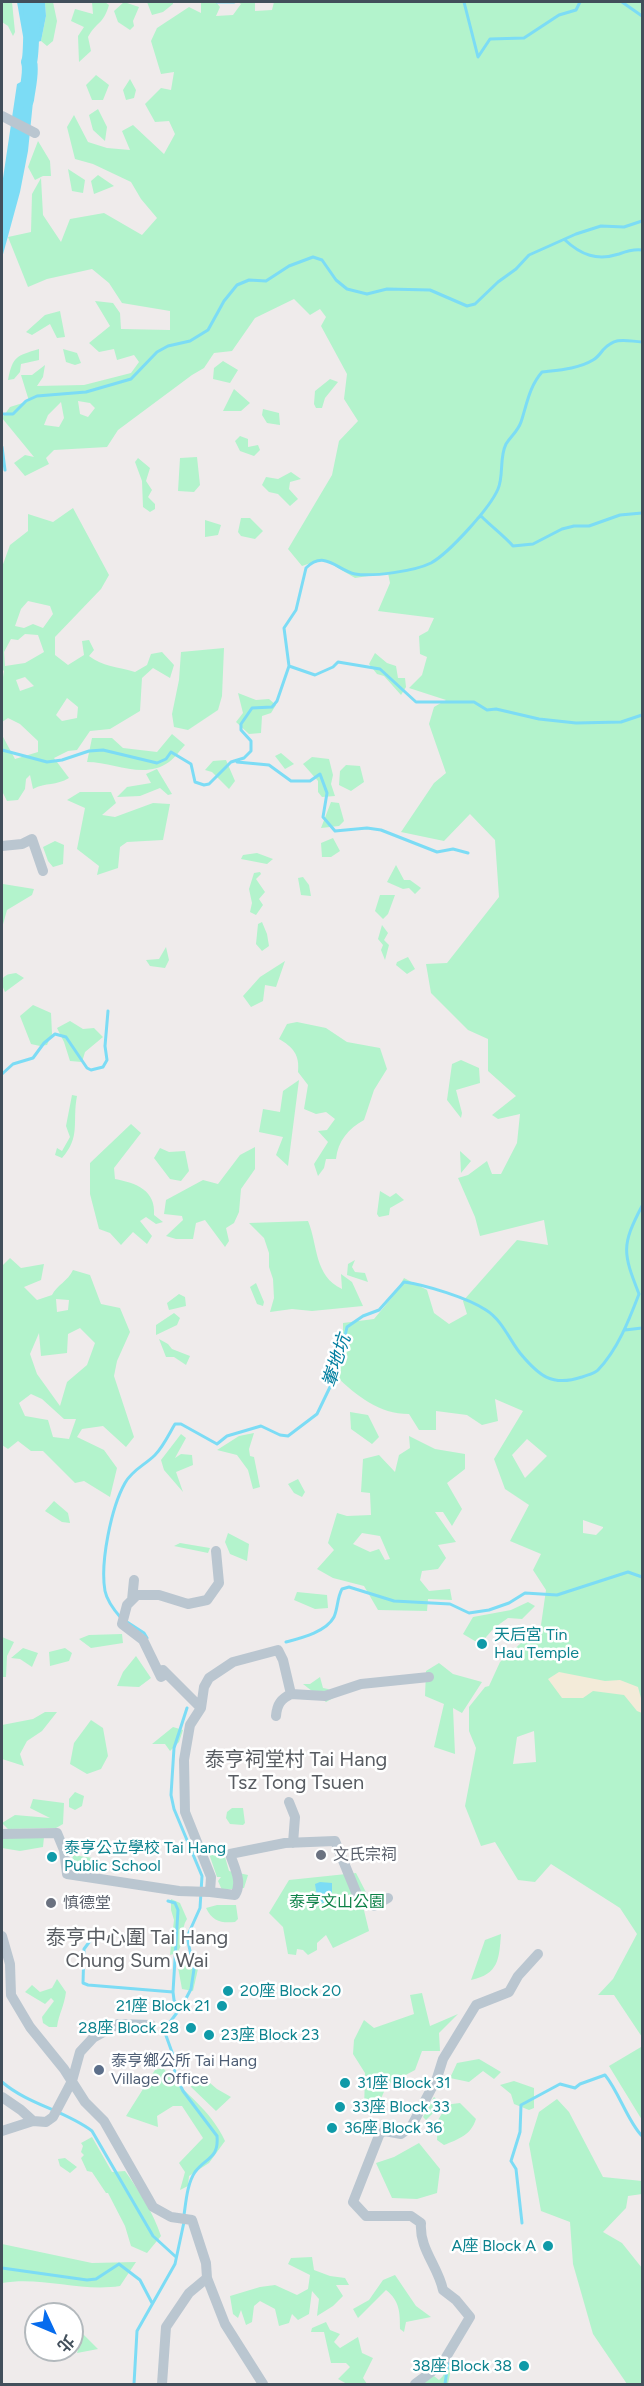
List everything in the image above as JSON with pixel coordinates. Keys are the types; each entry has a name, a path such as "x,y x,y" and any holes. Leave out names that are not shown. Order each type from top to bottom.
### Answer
{"street":[{"path":"2,116 35,133"},
{"path":"2,846 22,844 32,839 43,871"},
{"path":"166,1674 161,1677 143,1640 124,1620 127,1605 137,1595 159,1595 188,1604 207,1600 219,1583 216,1551"},
{"path":"132,1600 134,1580"},
{"path":"208,1892 211,1877 183,1803 184,1760 190,1725 201,1708 204,1688 209,1678 233,1662 278,1650 283,1660 291,1694"},
{"path":"155,1656 166,1674 201,1708"},
{"path":"276,1716 281,1699 291,1694 325,1696 360,1684 429,1677"},
{"path":"289,1802 295,1817 293,1843"},
{"path":"2,1834 57,1833 64,1850 67,1874 179,1892 235,1895 239,1882 230,1854 293,1843 335,1841 358,1897 374,1906 388,1898"},
{"path":"2,1936 10,1964 11,1995 30,2027 72,2081 85,2102 104,2121 153,2207 171,2217 192,2220 202,2250 207,2278 225,2324 263,2385"},
{"path":"415,2385 442,2364 470,2317 456,2300 442,2290 441,2281 420,2236 421,2223 411,2216 366,2216 352,2202 380,2133 385,2131 401,2134 411,2127 437,2078 442,2059 476,2005 509,1992 518,1976 538,1954"},
{"path":"2,2131 33,2121 46,2122 52,2117 72,2081 80,2052 93,2038 118,2024 151,2025"},
{"path":"2,2097 33,2121"},
{"path":"162,2385 165,2327 189,2294 207,2278"}],"green space":[{"path":"2,2 12,2 15,32 13,36 8,26 2,22"},
{"path":"45,2 53,2 57,21 53,41 47,46 41,41 46,16"},
{"path":"92,2 105,2 109,5 102,20 88,37 91,51 79,62 78,36 84,27 71,21 75,9 93,14"},
{"path":"124,2 139,7 133,21 134,26 130,30 118,22 114,11"},
{"path":"147,2 173,2 173,4 163,12 152,15"},
{"path":"201,2 216,2 220,7 216,16 233,15 241,4 238,2 255,2 255,11 272,10 274,2 642,2 642,2037 614,1995 598,1995 613,1979 637,1934 620,1908 551,1864 535,1882 518,1880 495,1842 481,1846 465,1806 476,1748 469,1731 469,1707 485,1687 489,1686 500,1662 541,1625 546,1590 533,1570 541,1554 510,1541 529,1505 505,1489 494,1459 523,1411 495,1399 498,1421 482,1425 467,1415 436,1411 436,1430 419,1430 409,1414 378,1407 336,1376 343,1351 343,1323 374,1319 394,1295 404,1278 427,1290 434,1313 449,1324 467,1314 463,1301 517,1240 548,1245 544,1220 480,1236 475,1217 458,1178 468,1175 487,1161 492,1174 501,1174 517,1143 520,1114 498,1119 492,1115 516,1096 488,1071 488,1039 468,1030 431,993 426,964 447,963 499,897 495,840 470,814 444,841 401,832 434,783 446,773 429,724 434,707 446,700 409,688 422,675 427,657 420,654 419,636 428,631 434,618 378,611 390,583 388,573 355,578 323,559 302,566 288,549 332,475 339,441 358,421 344,399 347,374 321,326 326,317 320,309 310,315 294,299 255,318 232,351 214,353 204,368 118,430 107,447 54,450 46,458 49,464 25,476 14,463 25,455 34,457 2,418 10,407 29,401 21,375 32,375 45,365 43,377 37,386 84,385 131,373 139,362 134,355 117,360 114,349 99,352 89,343 110,326 95,301 113,303 120,313 121,329 170,330 170,311 122,303 109,283 92,269 47,279 28,287 8,237 31,232 32,194 41,178 43,215 61,242 70,219 104,213 142,235 157,218 141,199 131,182 93,164 75,159 67,127 74,115 88,142 107,148 130,150 122,131 133,125 164,154 175,134 169,121 155,122 145,104 161,88 171,90 174,72 161,74 151,41 157,28 189,7 201,13","holes":["78,401 90,403 95,408 88,417 80,414","61,402 64,418 59,427 44,425 48,415","527,1439 547,1456 525,1478 512,1455","583,1520 603,1527 596,1535 583,1533","534,1731 536,1762 513,1764 517,1737"]},
{"path":"96,75 109,85 103,100 92,100 86,85"},
{"path":"130,79 136,90 134,98 126,100 123,90"},
{"path":"98,109 107,127 105,141 93,130 89,115"},
{"path":"38,141 50,161 51,176 43,176 35,180 28,167"},
{"path":"68,169 85,180 83,193 72,191"},
{"path":"98,175 114,186 94,194 91,181"},
{"path":"60,311 65,337 57,338 50,324 32,335 26,332 45,315"},
{"path":"39,349 39,360 21,364 20,372 14,379 8,380 17,358"},
{"path":"63,349 77,353 81,363 75,365 66,362"},
{"path":"223,361 238,370 230,383 213,379 214,368"},
{"path":"330,379 338,382 325,398 322,408 316,408 315,391"},
{"path":"234,389 250,403 241,411 223,411"},
{"path":"263,409 279,413 280,425 267,423 262,415"},
{"path":"240,436 248,439 248,447 258,445 260,450 254,456 240,451 235,441"},
{"path":"197,457 200,485 194,492 178,491 180,458"},
{"path":"138,458 150,468 146,481 152,490 148,497 155,504 155,509 150,512 143,507 142,481 135,462"},
{"path":"291,472 301,479 290,482 289,489 298,499 290,506 278,494 269,492 262,485 266,477 278,479"},
{"path":"73,508 109,575 101,589 55,637 55,655 68,665 84,655 82,641 89,640 94,650 89,656 110,666 135,672 147,665 151,654 162,652 174,665 170,678 153,668 142,678 140,711 110,729 90,731 77,750 68,751 54,758 69,778 33,789 30,775 26,779 25,789 18,800 7,801 2,791 2,735 15,759 38,752 38,741 20,724 8,718 2,722 4,671 2,669 2,567 10,545 28,531 28,514 53,522","holes":["28,601 50,606 53,614 43,628 33,624 24,628 15,626 21,609","25,634 38,635 44,652 25,663 5,666 4,652 11,639 18,640","25,677 34,686 20,691 16,680","67,698 78,707 77,718 62,721 56,715"]},
{"path":"241,518 250,518 263,531 255,539 241,536 238,532"},
{"path":"205,520 221,525 218,535 205,537"},
{"path":"224,648 222,696 218,710 188,730 174,727 172,714 179,680 181,652"},
{"path":"375,653 387,663 396,666 398,678 405,678 406,687 401,695 384,676 377,674 369,664"},
{"path":"238,693 256,700 269,699 276,705 271,713 262,716 261,733 249,734 236,722 243,713"},
{"path":"172,734 185,745 171,760 159,767 139,770 87,762 92,738 112,738 123,748 157,752"},
{"path":"281,753 294,764 285,769 275,756"},
{"path":"312,757 329,759 333,775 331,784 335,796 322,797 318,792 318,781 303,764"},
{"path":"226,760 235,781 229,789 212,772 205,770 213,761"},
{"path":"346,765 360,766 364,782 351,791 339,785 340,771"},
{"path":"157,769 172,794 168,795 160,788 140,796 117,797 127,787 151,783 146,774"},
{"path":"80,792 111,792 116,803 102,815 115,817 153,803 170,804 163,840 127,842 120,847 118,868 97,875 99,866 77,849 85,808 67,800"},
{"path":"331,802 339,803 344,821 339,826 321,828"},
{"path":"333,838 340,851 331,857 322,857 321,843"},
{"path":"55,841 64,845 63,864 53,867 43,847"},
{"path":"257,853 273,859 267,864 241,859 243,855"},
{"path":"396,865 404,880 410,880 421,888 415,894 409,888 403,889 387,882"},
{"path":"260,872 261,874 256,879 265,892 259,899 263,905 256,915 250,912 252,903 249,889 254,873"},
{"path":"303,877 309,885 311,896 301,895 298,878"},
{"path":"3,884 34,889 32,895 7,910 2,928"},
{"path":"380,895 395,895 388,914 383,919 375,911"},
{"path":"262,922 269,946 262,951 256,944 258,924"},
{"path":"382,925 388,933 384,940 389,945 385,960 381,950 383,945 378,939"},
{"path":"166,947 169,960 165,968 150,966 146,960 159,959"},
{"path":"408,957 415,969 407,974 396,965 397,962"},
{"path":"285,961 276,987 265,985 263,1001 251,1007 243,996 260,977"},
{"path":"16,973 24,978 5,992 2,985 4,977"},
{"path":"33,1005 51,1013 52,1034 47,1045 31,1044 20,1016"},
{"path":"70,1021 83,1029 94,1028 103,1037 85,1052 82,1062 70,1061 57,1028"},
{"path":"297,1022 326,1028 347,1042 380,1048 387,1069 374,1090 364,1120 345,1136 336,1159 326,1159 324,1168 318,1176 314,1164 328,1142 318,1131 327,1130 335,1119 326,1112 316,1114 304,1109 308,1085 298,1072 297,1056 288,1045 279,1039 287,1024"},
{"path":"461,1060 479,1068 480,1083 456,1090 462,1113 461,1118 447,1100 452,1064"},
{"path":"299,1080 288,1166 276,1155 283,1137 259,1132 263,1109 280,1112 283,1091"},
{"path":"72,1095 77,1096 74,1136 62,1158 55,1155 57,1148 62,1151 70,1137 66,1126"},
{"path":"131,1124 141,1133 114,1168 115,1179 143,1189 152,1199 154,1215 163,1222 156,1224 146,1217 140,1221 152,1236 147,1244 133,1232 121,1245 110,1233 99,1229 90,1194 90,1163"},
{"path":"255,1147 255,1169 241,1189 239,1212 234,1223 226,1228 229,1241 225,1247 205,1220 196,1223 193,1239 176,1239 166,1236 183,1220 182,1216 164,1214 166,1200 203,1180 218,1184 240,1155"},
{"path":"160,1148 169,1152 185,1151 189,1171 181,1181 170,1179 154,1158"},
{"path":"460,1151 471,1161 461,1173"},
{"path":"380,1191 390,1197 396,1193 404,1200 390,1208 389,1215 379,1217 377,1214"},
{"path":"308,1221 318,1259 326,1276 342,1289 341,1274 352,1282 363,1306 270,1312 274,1298 269,1253 264,1238 249,1223"},
{"path":"10,1258 21,1268 44,1264 41,1280 24,1287 37,1300 52,1295 73,1270 90,1275 101,1304 120,1308 130,1332 117,1361 114,1376 134,1437 126,1447 103,1426 82,1429 77,1437 104,1450 117,1468 110,1497 84,1481 75,1483 43,1451 31,1451 18,1441 8,1449 2,1445 2,1266","holes":["56,1299 69,1300 68,1310 57,1312","80,1328 95,1343 87,1365 67,1382 60,1406 37,1374 30,1354 39,1333 41,1356 67,1353 68,1334","31,1394 42,1399 64,1419 76,1419 69,1439 53,1437 48,1420 25,1416 19,1403"]},
{"path":"355,1260 352,1267 355,1272 365,1273 368,1282 347,1275 348,1264"},
{"path":"256,1283 264,1302 263,1306 257,1304 250,1287"},
{"path":"179,1294 185,1297 186,1306 169,1310 167,1303"},
{"path":"174,1313 180,1318 177,1325 156,1335 156,1325"},
{"path":"159,1339 172,1349 190,1356 186,1365 174,1357 166,1357"},
{"path":"350,1412 368,1415 379,1437 372,1444 351,1429"},
{"path":"254,1433 249,1449 250,1456 254,1457 260,1487 253,1489 248,1470 237,1455 217,1450 239,1436"},
{"path":"181,1434 186,1438 175,1458 181,1454 192,1455 193,1465 176,1472 183,1492 164,1470 161,1460"},
{"path":"409,1436 435,1449 465,1454 465,1469 447,1483 462,1509 452,1526 443,1512 435,1512 456,1542 438,1545 446,1558 438,1569 422,1571 420,1580 429,1591 450,1589 452,1600 428,1599 427,1611 378,1610 364,1586 333,1578 317,1569 334,1550 328,1543 337,1513 347,1516 371,1515 370,1493 361,1492 363,1459 379,1455 395,1472 399,1455 410,1448","holes":["362,1533 380,1536 390,1559 385,1560 379,1549 370,1552 353,1544"]},
{"path":"298,1479 305,1492 302,1497 294,1493 288,1484"},
{"path":"54,1501 68,1513 70,1523 62,1522 45,1511"},
{"path":"228,1533 249,1544 247,1561 230,1554 225,1542"},
{"path":"180,1543 210,1548 208,1553 174,1546"},
{"path":"297,1592 327,1595 328,1608 315,1609 294,1600"},
{"path":"528,1602 535,1606 522,1619 508,1618 494,1628 480,1644 463,1634 473,1617 511,1610"},
{"path":"122,1634 123,1643 91,1648 79,1639 89,1635"},
{"path":"2,1637 14,1642 7,1656 6,1677 2,1677"},
{"path":"23,1648 38,1653 32,1667 20,1659 11,1658"},
{"path":"65,1648 72,1653 69,1661 50,1666 49,1652"},
{"path":"136,1656 151,1678 139,1687 117,1686 123,1672"},
{"path":"439,1663 453,1674 482,1682 462,1713 453,1708 455,1754 434,1747 444,1704 425,1696 426,1671"},
{"path":"320,1677 323,1688 337,1696 326,1702 303,1684 310,1684"},
{"path":"45,1712 57,1712 42,1731 27,1741 20,1754 24,1766 2,1759 2,1725 33,1719"},
{"path":"91,1720 103,1728 108,1756 101,1769 87,1774 70,1764 74,1743"},
{"path":"173,1727 183,1730 179,1742 170,1751 165,1744 152,1744"},
{"path":"75,1792 84,1796 82,1806 75,1810 69,1807 69,1799"},
{"path":"33,1799 64,1803 63,1824 56,1828 8,1829 2,1823 15,1815 50,1818 30,1808"},
{"path":"232,1808 243,1808 245,1823 243,1825 230,1824 226,1818 227,1812"},
{"path":"2,1837 44,1837 43,1847 20,1851 2,1848"},
{"path":"221,1843 229,1871 248,1875 244,1888 222,1890 218,1881 221,1877 217,1877 207,1848"},
{"path":"73,1855 93,1858 92,1870 78,1870 71,1865"},
{"name":"泰亨文山公園","path":"356,1873 369,1898 362,1902 369,1931 333,1948 326,1935 317,1943 317,1950 308,1955 303,1950 297,1949 296,1955 288,1954 283,1927 269,1913 289,1880"},
{"path":"171,1899 180,1903 187,1919 179,1949 177,1953 170,1955 174,1920"},
{"path":"217,1905 236,1905 238,1919 235,1922 222,1922 215,1919 206,1908"},
{"path":"501,1934 496,1964 487,1974 471,1980 485,1940"},
{"path":"187,1957 196,1961 198,1969 193,1991 182,1989 177,1962"},
{"path":"57,1979 66,1992 57,2027 49,2027 43,2023 42,2017 54,2001 51,1998 45,2004 25,1992 32,1985 40,1992 52,1988"},
{"path":"422,1993 430,2026 458,2014 439,2033 440,2051 422,2051 415,2070 387,2085 379,2103 364,2111 365,2073 353,2054 354,2040 364,2020 374,2028 414,2014 410,1995"},
{"path":"641,2047 642,2049 642,2120 609,2066"},
{"path":"479,2059 501,2072 494,2079 483,2071 469,2082 450,2078 457,2063"},
{"path":"163,2068 205,2111 225,2141 209,2163 189,2176 188,2186 180,2190 185,2172 179,2163 203,2138 182,2106 173,2106 157,2116 158,2127 126,2116 155,2070"},
{"path":"203,2077 231,2097 216,2111 189,2085"},
{"path":"514,2081 534,2088 534,2108 529,2110 514,2104 511,2094 500,2085"},
{"path":"434,2097 444,2105 460,2103 476,2119 468,2133 444,2145 437,2140 438,2120 444,2110 437,2109 426,2120 423,2117"},
{"path":"557,2099 569,2112 603,2177 642,2181 642,2194 628,2196 626,2208 603,2232 622,2243 642,2268 642,2384 627,2384 593,2334 573,2264 570,2222 541,2211 529,2144 539,2112"},
{"path":"92,2137 112,2172 125,2171 141,2194 154,2219 161,2236 147,2253 131,2246 125,2226 108,2193 92,2172 87,2171 81,2158 84,2155 81,2152 83,2146 81,2143"},
{"path":"419,2143 440,2169 437,2193 417,2199 392,2198 376,2163 394,2157"},
{"path":"65,2158 77,2167 70,2173 60,2166 58,2159"},
{"path":"2,2244 92,2263 136,2262 120,2286 90,2287 31,2281 2,2283"},
{"path":"312,2257 314,2270 330,2276 345,2278 349,2285 336,2285 343,2296 333,2306 317,2316 319,2299 312,2291 309,2314 298,2320 292,2314 289,2323 279,2326 275,2309 260,2301 254,2306 252,2322 246,2325 241,2310 238,2318 233,2314 230,2296 275,2285 297,2295 308,2289 310,2275 288,2264 291,2258"},
{"path":"395,2275 416,2306 431,2317 406,2322 404,2332 400,2329 397,2303 386,2290 358,2318 353,2309 369,2300 383,2280"},
{"path":"326,2322 330,2330 340,2334 334,2342 340,2348 358,2337 362,2353 373,2358 363,2378 367,2384 347,2384 338,2379 350,2367 346,2363 331,2363 324,2332 311,2332 312,2328"},
{"path":"84,2335 98,2349 84,2352"},
{"path":"446,2365 451,2369 448,2384 421,2384 434,2376 439,2380 443,2376"}],"sand":[{"path":"559,1672 605,1681 620,1680 638,1687 642,1713 637,1711 624,1695 593,1691 583,1698 562,1698 548,1679"}],"water":[{"path":"17,2 45,2 46,16 41,41 30,44 23,36"},
{"path":"28,78 35,82 28,151 20,192 2,258 2,185 17,84"},
{"path":"332,1883 330,1904 318,1902 315,1884"}],"waterway":[{"path":"26,100 30,75 32,2"},
{"path":"217,2 234,2"},
{"path":"464,2 478,57 490,39 524,38 559,15 576,10 580,2"},
{"path":"622,2 642,16"},
{"path":"2,414 13,414 26,401 37,396 86,392 131,379 157,352 168,346 190,341 208,330 224,301 237,285 249,280 266,281 289,266 313,257 322,260 336,280 347,289 367,294 387,289 430,290 467,306 475,304 529,255 576,234 601,226 624,227 642,221"},
{"path":"565,240 577,250 596,257 642,250"},
{"path":"2,750 47,762 62,760 89,751 103,750 157,763 166,759 171,752 191,764 195,782 209,784 231,762 244,758 251,751 251,741 241,730 241,724 252,708 272,707 277,701 289,666 284,628 296,610 306,568 319,560 355,574 372,575 405,571 424,566 439,558 478,518 494,497 500,484 504,449 520,425 531,390 542,372 568,369 587,363 617,341 642,342"},
{"path":"2,447 5,470"},
{"path":"478,518 481,516 513,546 533,544 562,529 589,526 620,515 642,513"},
{"path":"289,666 315,675 333,667 338,662 380,669 416,702 474,702 487,710 496,709 539,719 576,723 621,722 642,715"},
{"path":"237,762 269,765 291,781 310,781 320,774 327,793 323,817 335,831 367,828 381,830 437,852 453,849 468,853"},
{"path":"2,1074 13,1064 33,1058 44,1043 55,1034 66,1037 87,1068 91,1070 103,1067 107,1060 105,1046 108,1011"},
{"name":"輋地坑","path":"121,1618 109,1602 104,1579 105,1551 115,1506 128,1478 158,1452 175,1424 181,1424 217,1444 227,1436 261,1426 280,1435 288,1436 317,1414 331,1385 347,1327 363,1316 379,1310 404,1282 446,1293 486,1310 501,1324 516,1348 533,1368 547,1377 562,1381 592,1373 605,1362 617,1344 639,1294 627,1259 627,1250 630,1231 642,1206"},
{"path":"625,1330 642,1328"},
{"path":"286,1642 313,1634 325,1627 334,1617 342,1589 349,1587 394,1601 450,1604 469,1613 489,1610 509,1603 525,1593 557,1595 628,1572 642,1577"},
{"name":"輋地坑","path":"127,1622 144,1633 147,1638"},
{"path":"184,2215 192,2177 199,2167 214,2154 217,2144 217,2136 183,2091 175,2074 173,2055 164,2030 182,2006 191,1989 194,1969 187,1937 200,1908 202,1876 174,1809 171,1795 174,1748 187,1708"},
{"path":"168,1901 175,1903 178,1910 173,1992 179,2009"},
{"path":"93,1937 84,1949 83,1983 173,1992"},
{"path":"522,2223 516,2169 511,2161 520,2132 521,2105 560,2084 575,2088 605,2075 632,2123 642,2136"},
{"path":"2,2082 12,2090 92,2131 153,2236 176,2257"},
{"path":"134,2384 137,2331 175,2264 184,2222"},
{"path":"2,2268 87,2280 96,2279 119,2264 140,2280 152,2303"},
{"path":"445,2384 448,2363"}],"place":[{"name":"天后宮 Tin Hau Temple","path":"482,1644"},
{"name":"文氏宗祠","path":"321,1855"},
{"name":"泰亨公立學校 Tai Hang Public School","path":"52,1857"},
{"name":"慎德堂","path":"51,1903"},
{"name":"20座 Block 20","path":"228,1991"},
{"name":"21座 Block 21","path":"222,2006"},
{"name":"28座 Block 28","path":"191,2028"},
{"name":"23座 Block 23","path":"209,2035"},
{"name":"泰亨鄉公所 Tai Hang Village Office","path":"99,2070"},
{"name":"31座 Block 31","path":"345,2083"},
{"name":"33座 Block 33","path":"340,2107"},
{"name":"36座 Block 36","path":"332,2128"},
{"name":"A座 Block A","path":"548,2246"},
{"name":"38座 Block 38","path":"524,2366"}],"district":[{"name":"泰亨祠堂村 Tai Hang Tsz Tong Tsuen","path":"296,1772"},
{"name":"泰亨中心圍 Tai Hang Chung Sum Wai","path":"137,1950"}]}
